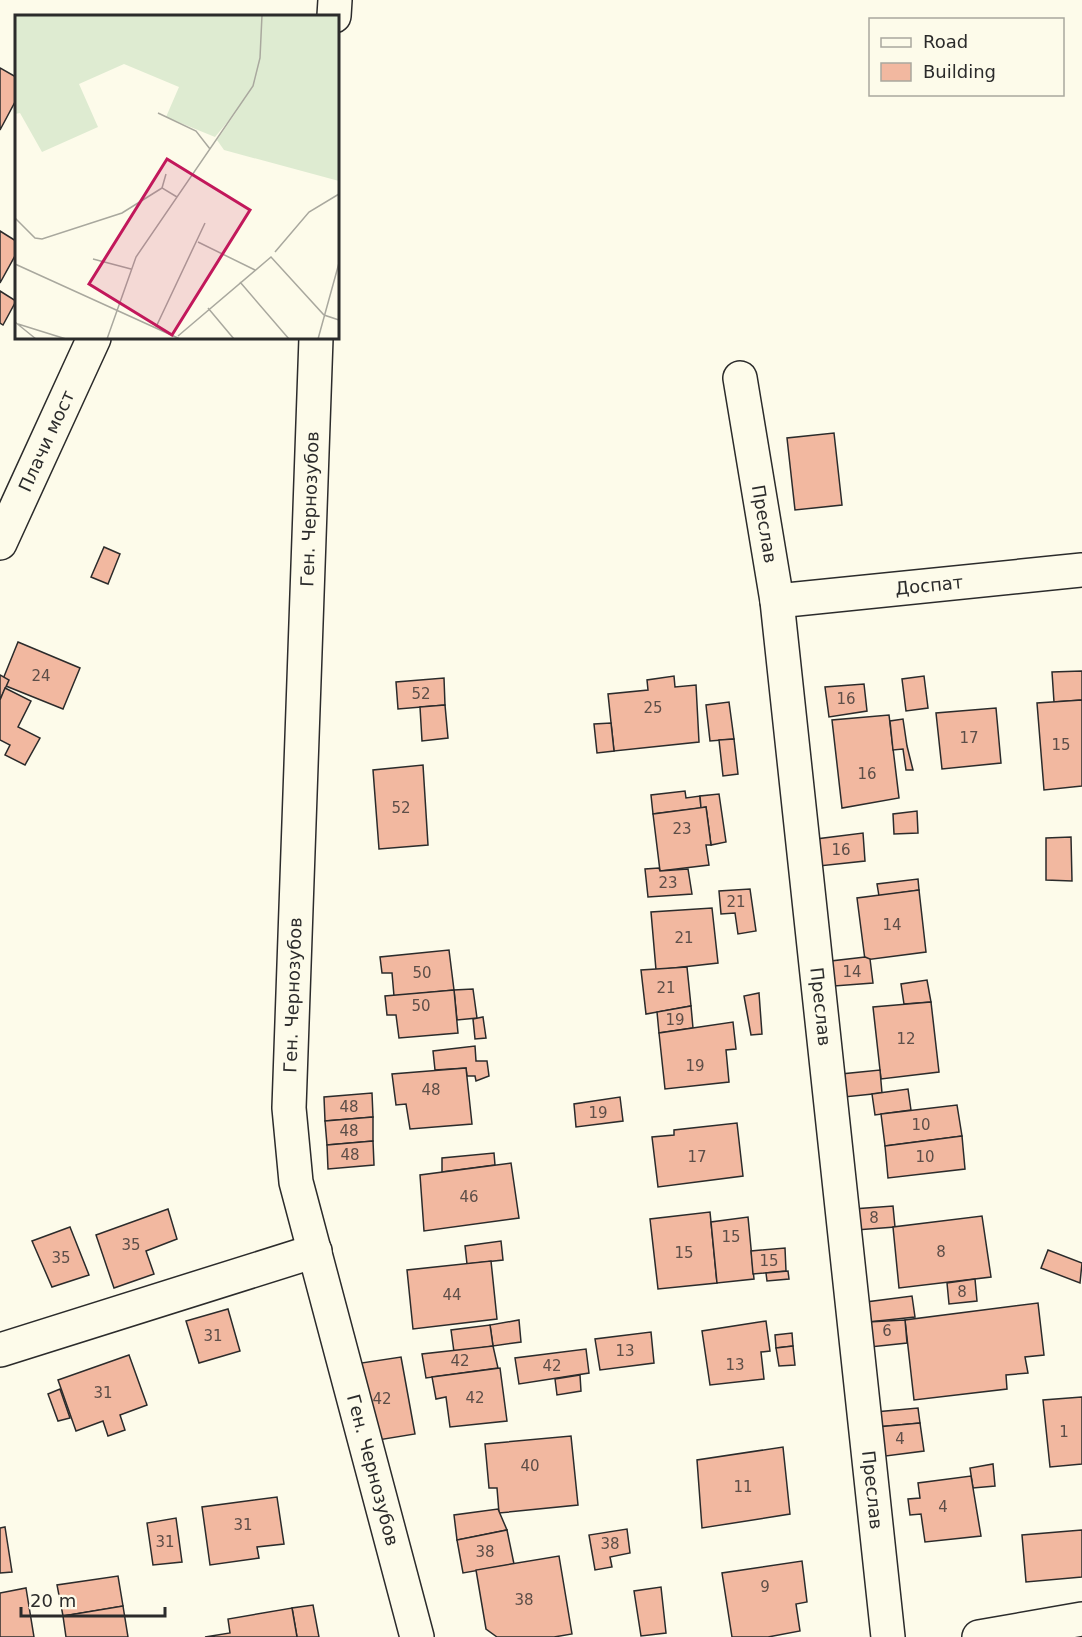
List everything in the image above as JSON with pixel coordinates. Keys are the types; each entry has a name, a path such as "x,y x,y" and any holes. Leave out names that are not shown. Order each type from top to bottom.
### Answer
{"street":[{"path":"334,15 335,0"},
{"name":"Плачи мост","path":"0,543 94,339"},
{"name":"Ген. Чернозубов","path":"316,339 289,1108 296,1182 417,1637"},
{"name":"Преслав","path":"740,378 777,601 888,1637"},
{"name":"Доспат","path":"777,601 1082,570"},
{"path":"0,1350 315,1251"},
{"path":"979,1637 1016,1634 1082,1619"}],"building":[{"path":"0,68 15,76 15,102 0,130"},
{"path":"0,231 15,240 15,256 0,283"},
{"path":"0,291 15,300 15,303 3,325 0,323"},
{"path":"834,433 842,505 795,510 787,438"},
{"path":"104,547 120,554 108,584 91,577"},
{"path":"18,642 80,668 63,709 1,684"},
{"path":"1082,671 1082,700 1054,702 1052,672"},
{"path":"0,675 9,680 0,700"},
{"path":"674,676 675,687 696,685 699,742 614,751 608,694 648,690 647,680"},
{"path":"924,676 928,708 906,711 902,679"},
{"path":"444,678 445,705 398,709 396,682"},
{"path":"864,684 867,711 829,717 825,687"},
{"path":"5,688 31,701 18,727 40,738 25,765 5,755 10,745 0,740 0,700"},
{"path":"1082,700 1082,786 1044,790 1037,703"},
{"path":"729,702 734,739 710,741 706,705"},
{"path":"445,705 448,738 422,741 420,707"},
{"path":"996,708 1001,763 942,769 936,713"},
{"path":"889,715 899,798 842,808 832,720"},
{"path":"903,719 913,770 906,770 903,749 893,750 890,721"},
{"path":"611,723 614,751 597,753 594,724"},
{"path":"734,739 738,774 723,776 719,740"},
{"path":"423,765 428,845 379,849 373,770"},
{"path":"685,791 686,798 700,796 701,808 653,814 651,795"},
{"path":"719,794 726,842 711,845 706,807 701,808 700,796"},
{"path":"706,807 711,845 706,845 709,865 660,871 653,814"},
{"path":"917,811 918,833 894,834 893,814"},
{"path":"863,833 865,861 819,866 816,839"},
{"path":"1071,837 1072,881 1046,880 1046,838"},
{"path":"659,868 660,871 688,869 692,894 648,897 645,869"},
{"path":"918,879 919,890 879,896 877,884"},
{"path":"750,889 756,931 738,934 735,913 721,914 719,891"},
{"path":"919,890 926,952 865,960 857,898"},
{"path":"712,908 718,963 656,970 651,912"},
{"path":"449,950 454,990 394,996 392,973 382,973 380,957"},
{"path":"865,957 870,959 873,983 834,986 831,961"},
{"path":"687,967 691,1006 646,1014 641,970"},
{"path":"927,980 931,1002 904,1004 901,984"},
{"path":"473,989 477,1018 457,1020 454,990"},
{"path":"454,990 458,1033 399,1038 396,1015 387,1015 385,996"},
{"path":"759,993 762,1034 751,1035 744,996"},
{"path":"931,1002 939,1072 881,1079 873,1007"},
{"path":"691,1006 693,1028 659,1033 657,1012"},
{"path":"483,1017 486,1038 475,1039 473,1019"},
{"path":"733,1022 736,1049 726,1050 729,1082 665,1089 659,1033"},
{"path":"475,1046 476,1061 487,1061 489,1076 476,1081 475,1076 467,1076 466,1068 435,1070 433,1051"},
{"path":"466,1068 472,1124 410,1129 406,1104 396,1105 392,1074"},
{"path":"880,1070 882,1093 844,1097 841,1074"},
{"path":"908,1089 911,1110 875,1115 872,1094"},
{"path":"372,1093 373,1117 325,1121 324,1097"},
{"path":"620,1097 623,1121 576,1127 574,1104"},
{"path":"957,1105 962,1136 885,1146 881,1114"},
{"path":"373,1117 373,1141 327,1145 325,1121"},
{"path":"737,1123 743,1176 658,1187 652,1137 674,1135 674,1130"},
{"path":"962,1136 965,1169 888,1178 885,1146"},
{"path":"373,1141 374,1165 328,1169 327,1145"},
{"path":"494,1153 495,1165 442,1172 442,1158"},
{"path":"511,1163 519,1218 424,1231 420,1175"},
{"path":"893,1206 895,1227 856,1230 853,1209"},
{"path":"168,1209 177,1239 146,1251 154,1274 114,1288 96,1235"},
{"path":"710,1212 717,1283 658,1289 650,1219"},
{"path":"982,1216 991,1277 899,1288 893,1227"},
{"path":"748,1217 754,1279 717,1283 711,1222"},
{"path":"70,1227 89,1275 52,1287 32,1241"},
{"path":"501,1241 503,1260 467,1264 465,1246"},
{"path":"785,1248 786,1271 753,1274 751,1251"},
{"path":"1048,1250 1082,1263 1080,1283 1041,1268"},
{"path":"491,1261 497,1319 413,1329 407,1270"},
{"path":"788,1271 789,1279 767,1281 766,1273"},
{"path":"975,1279 977,1301 949,1304 947,1283"},
{"path":"912,1296 915,1317 868,1322 866,1302"},
{"path":"1038,1303 1044,1355 1025,1357 1028,1373 1006,1375 1007,1389 914,1400 905,1320"},
{"path":"228,1309 240,1351 199,1363 186,1321"},
{"path":"519,1320 521,1342 493,1346 490,1325"},
{"path":"905,1320 907,1343 870,1347 868,1322"},
{"path":"766,1321 770,1351 761,1352 764,1379 710,1385 702,1331"},
{"path":"490,1325 493,1346 454,1352 451,1330"},
{"path":"651,1332 654,1363 600,1370 595,1339"},
{"path":"792,1333 793,1346 776,1348 775,1335"},
{"path":"493,1346 498,1368 426,1378 422,1354"},
{"path":"793,1346 795,1365 779,1366 776,1348"},
{"path":"586,1349 589,1373 519,1384 515,1358"},
{"path":"129,1355 147,1405 120,1415 125,1430 108,1436 103,1421 76,1431 58,1380"},
{"path":"401,1357 415,1434 366,1442 348,1365"},
{"path":"500,1368 507,1421 450,1427 446,1397 436,1399 432,1377"},
{"path":"580,1375 581,1391 557,1395 555,1379"},
{"path":"60,1389 70,1418 58,1421 48,1394"},
{"path":"1082,1397 1082,1464 1050,1467 1043,1400"},
{"path":"918,1408 920,1423 877,1427 875,1412"},
{"path":"920,1423 924,1451 878,1457 877,1427"},
{"path":"571,1436 578,1505 499,1513 497,1488 489,1488 485,1444"},
{"path":"783,1447 790,1514 702,1528 697,1460"},
{"path":"993,1464 995,1486 973,1488 970,1468"},
{"path":"971,1476 981,1536 925,1542 921,1514 910,1515 908,1499 920,1498 918,1483"},
{"path":"277,1497 284,1544 257,1547 259,1558 210,1565 202,1507"},
{"path":"498,1509 507,1530 457,1540 454,1515"},
{"path":"176,1518 182,1562 153,1565 147,1523"},
{"path":"5,1527 12,1572 0,1573 0,1528"},
{"path":"627,1529 630,1553 610,1557 612,1567 595,1570 589,1535"},
{"path":"507,1530 514,1564 463,1573 457,1540"},
{"path":"1082,1530 1082,1577 1026,1582 1022,1535"},
{"path":"559,1556 572,1634 554,1637 497,1637 486,1629 476,1570"},
{"path":"802,1561 807,1602 796,1604 800,1631 768,1637 732,1637 722,1573"},
{"path":"118,1576 123,1606 63,1616 57,1585"},
{"path":"661,1587 666,1633 641,1636 634,1591"},
{"path":"26,1588 34,1637 0,1637 0,1593"},
{"path":"313,1605 319,1637 297,1637 292,1608"},
{"path":"123,1606 128,1637 66,1637 63,1616"},
{"path":"292,1608 297,1637 205,1637 230,1633 228,1619"}]}
